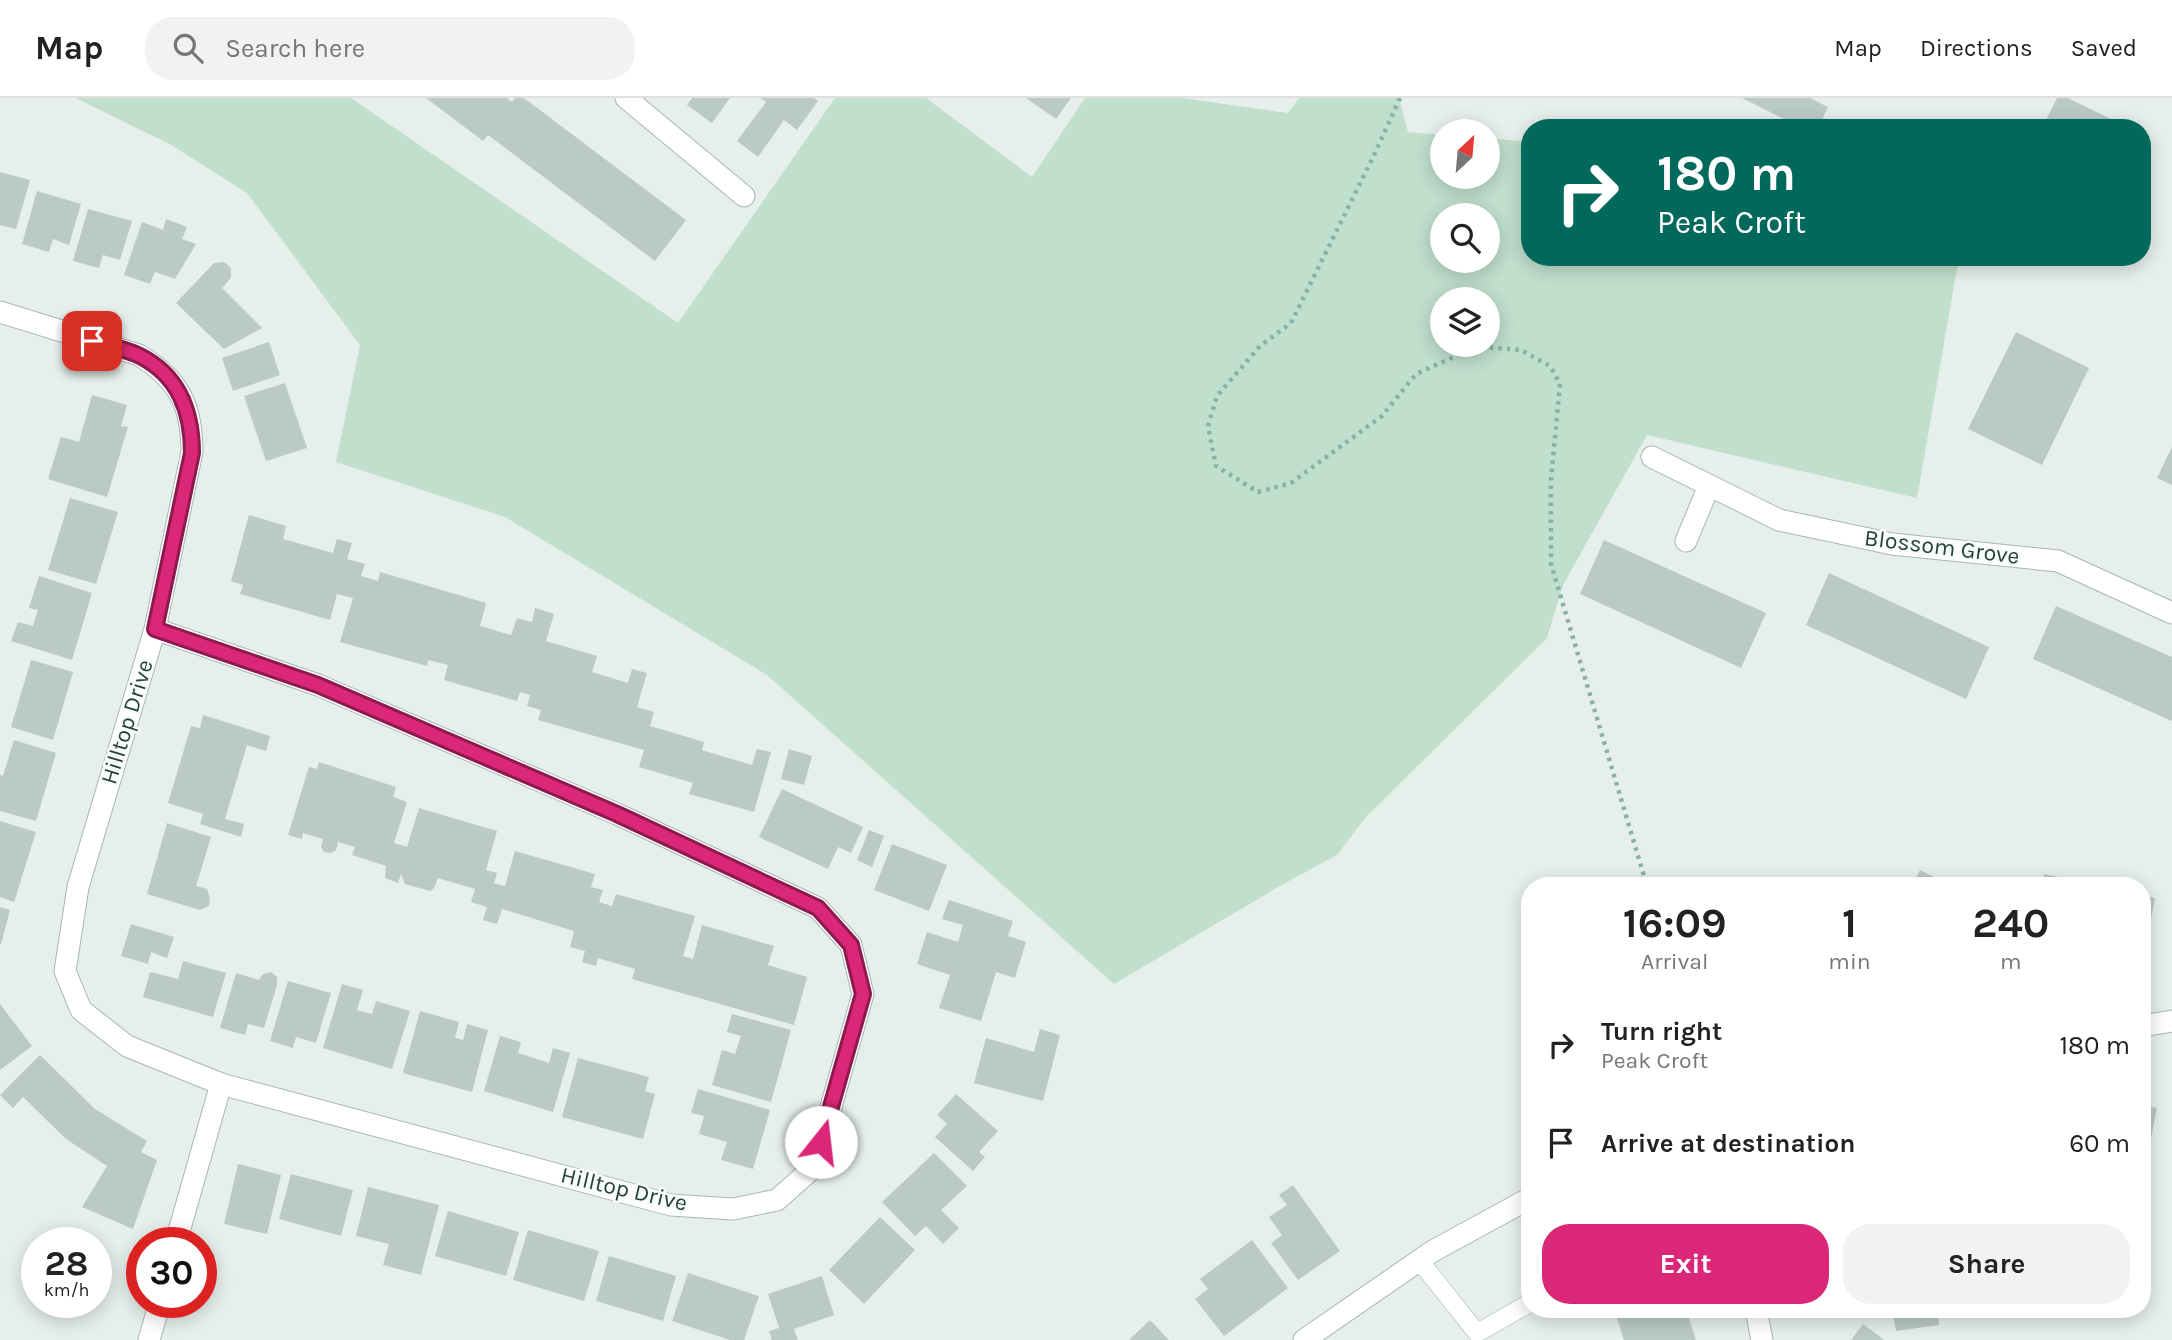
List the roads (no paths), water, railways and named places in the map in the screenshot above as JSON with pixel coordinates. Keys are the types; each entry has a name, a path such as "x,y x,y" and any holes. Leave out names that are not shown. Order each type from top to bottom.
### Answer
{"street":[{"path":"626,98 744,196"},
{"path":"0,312 139,355 159,368 177,390 192,429 192,453 155,629"},
{"name":"Blossom Grove","path":"1652,457 1779,520 1892,544 2058,561 2172,613"},
{"path":"1686,541 1709,486"},
{"name":"Hilltop Drive","path":"155,629 318,685 617,814 818,908 851,945 863,994 814,1167 777,1200 733,1209 671,1205 220,1084 127,1046 81,1010 65,971 78,887 155,629"},
{"path":"2151,1024 2172,1021"},
{"path":"180,1227 220,1084"},
{"path":"1304,1340 1419,1260 1521,1203"},
{"path":"149,1340 155,1318"},
{"path":"1758,1318 1762,1340"}],"lane":[{"path":"1419,1260 1477,1332 1521,1308"}]}
